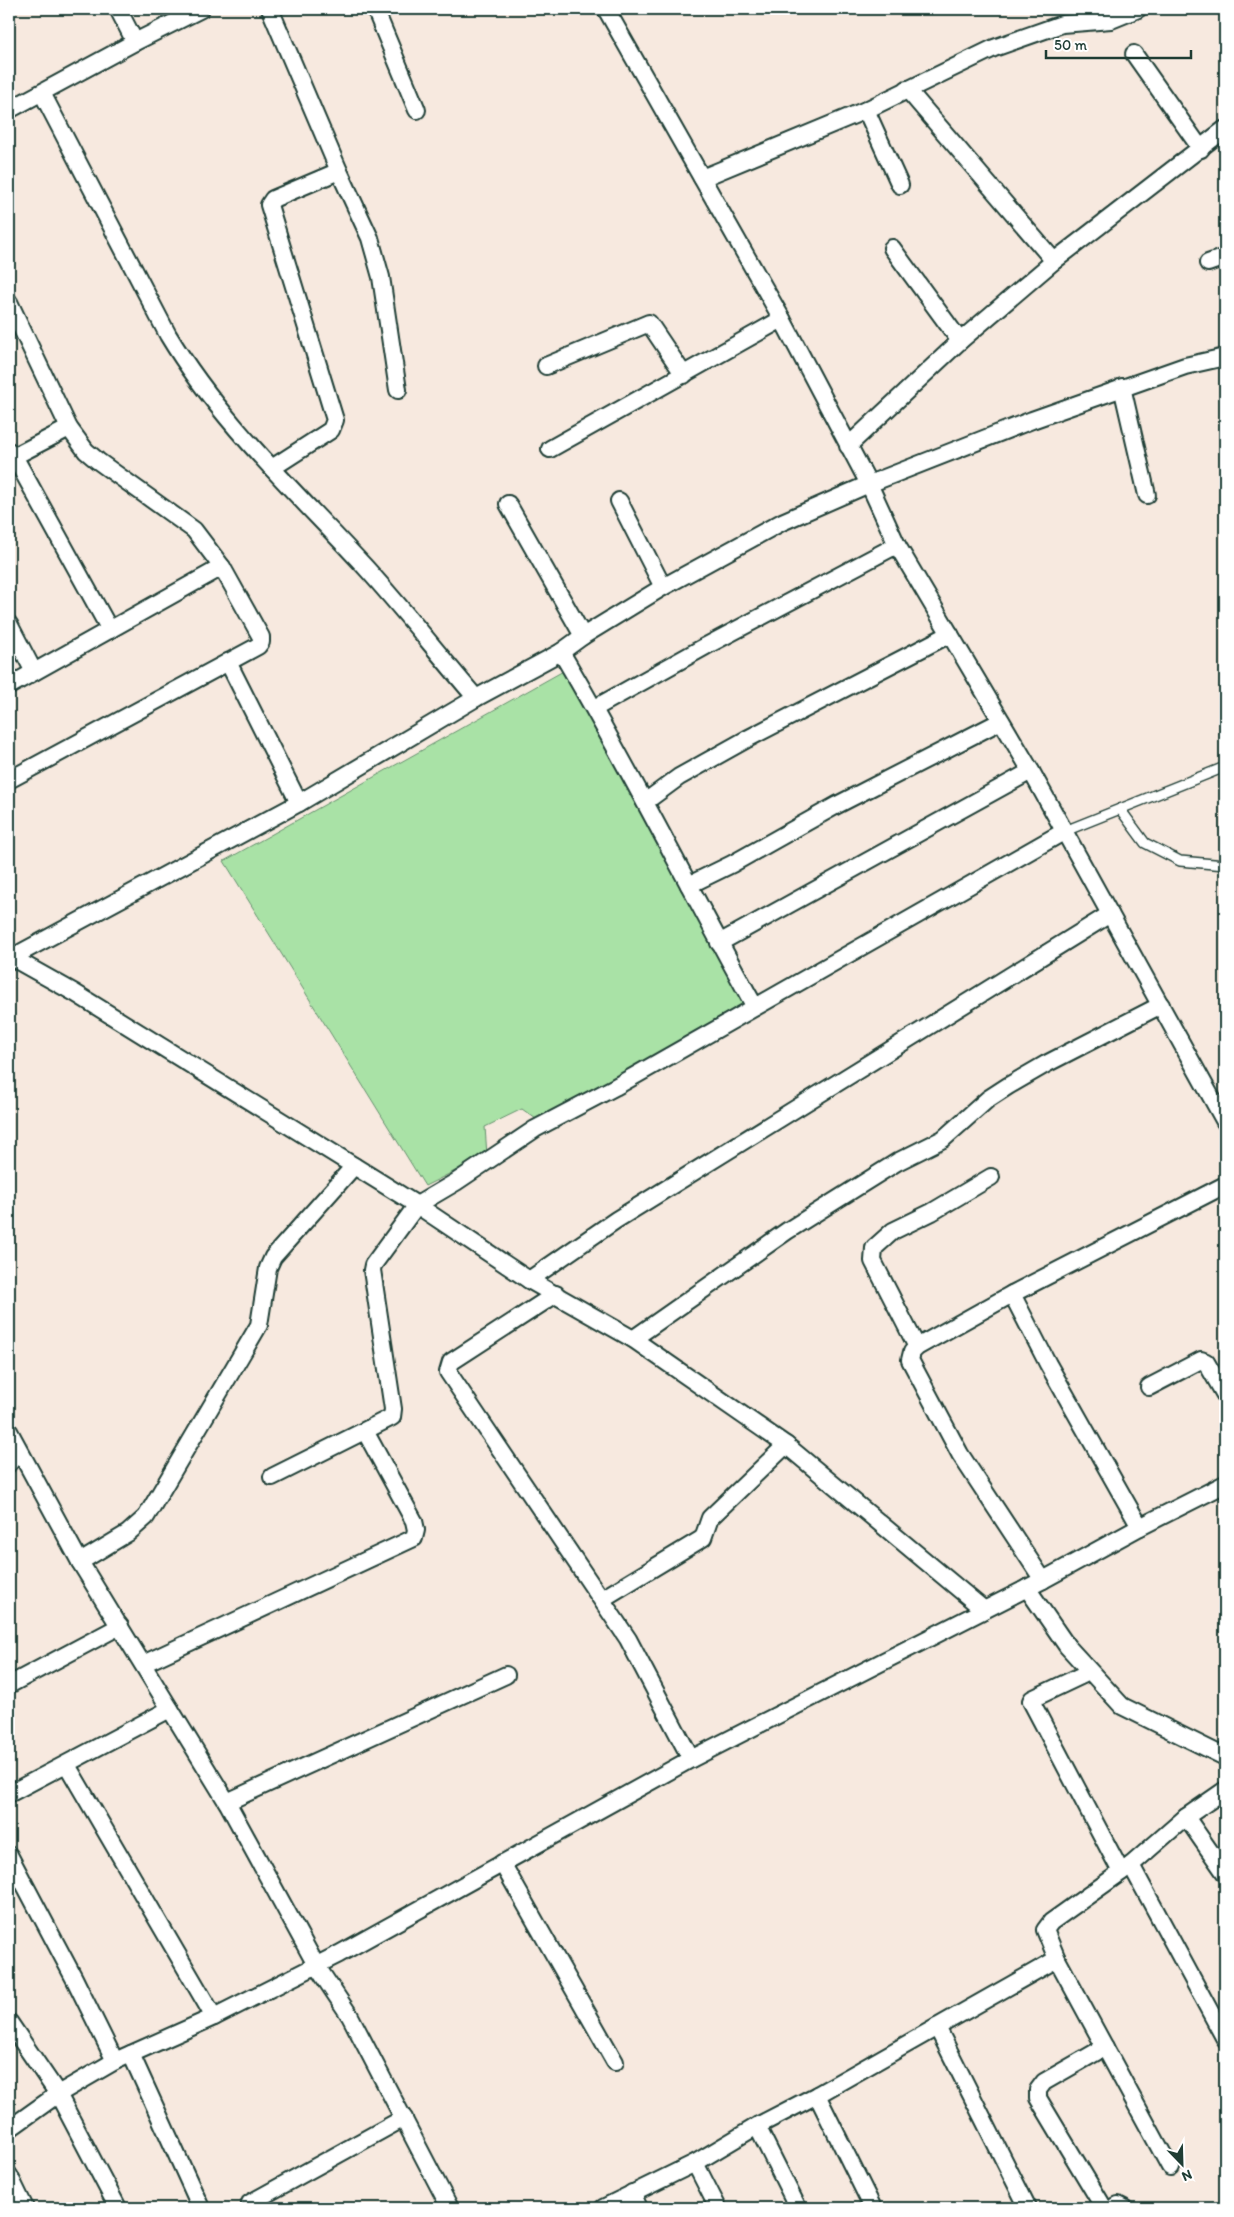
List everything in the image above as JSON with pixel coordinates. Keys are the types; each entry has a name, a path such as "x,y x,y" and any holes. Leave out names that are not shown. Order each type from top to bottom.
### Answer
{"street":[{"path":"118,9 135,42"},
{"path":"9,110 135,42 201,9"},
{"path":"270,9 339,171 370,238 381,277 398,390"},
{"path":"375,9 417,110"},
{"path":"606,9 782,319 869,484 897,545 1031,771 1225,1122"},
{"path":"702,178 866,110 994,48 1062,24 1111,20 1138,9"},
{"path":"1134,54 1201,149"},
{"path":"907,89 1054,260"},
{"path":"42,93 168,335 190,372 272,468 366,568 476,698"},
{"path":"866,110 900,185"},
{"path":"848,446 960,341 1054,260 1225,129"},
{"path":"272,468 332,430 335,420 269,205 273,199 339,171"},
{"path":"892,248 960,341"},
{"path":"1208,263 1225,257"},
{"path":"9,302 70,428 86,451 194,530 222,567 261,637 261,642 258,646 9,780"},
{"path":"550,449 782,319"},
{"path":"546,366 649,323 684,375"},
{"path":"10,957 299,803 476,698 562,652 583,636 663,587 782,522 869,484 1032,420 1185,366 1225,357"},
{"path":"1122,387 1147,495"},
{"path":"70,428 11,456 110,630"},
{"path":"619,502 663,587"},
{"path":"508,504 583,636"},
{"path":"595,708 706,646 897,545"},
{"path":"9,686 222,567"},
{"path":"9,624 34,672"},
{"path":"645,802 679,777 747,739 950,634"},
{"path":"562,652 595,708 719,943 755,1006"},
{"path":"228,662 299,803"},
{"path":"688,885 732,864 837,805 1001,721"},
{"path":"719,943 1031,771"},
{"path":"272,1477 392,1417 393,1409 373,1264 417,1205 456,1182 534,1129 615,1087 1065,831"},
{"path":"529,1280 616,1220 1110,914"},
{"path":"10,957 75,993 417,1205 529,1280 633,1338 786,1445 983,1609"},
{"path":"633,1338 787,1231 897,1162 943,1139 988,1100 1008,1086 1046,1064 1161,1005"},
{"path":"80,1562 128,1533 146,1517 259,1325 268,1268 273,1256 354,1166"},
{"path":"917,1347 873,1261 874,1248 893,1232 932,1212 991,1177"},
{"path":"1043,1580 960,1454 937,1414 910,1360 912,1352 917,1347 1012,1294 1225,1185"},
{"path":"556,1294 451,1362 448,1372 628,1640 691,1759"},
{"path":"1012,1294 1048,1364 1140,1527"},
{"path":"1148,1387 1201,1360 1206,1362 1225,1395"},
{"path":"143,1664 414,1538 416,1530 414,1521 365,1431"},
{"path":"9,1432 80,1562 227,1802 316,1965 350,2016 450,2208"},
{"path":"602,1599 703,1538 710,1518 786,1445"},
{"path":"9,2129 58,2094 115,2061 214,2017 316,1965 691,1759 1043,1580 1140,1527 1225,1484"},
{"path":"1027,1588 1067,1646 1122,1706 1225,1757"},
{"path":"9,1684 120,1626"},
{"path":"1089,1672 1031,1701 1225,2039"},
{"path":"227,1802 506,1675"},
{"path":"9,1794 170,1709"},
{"path":"67,1765 214,2017"},
{"path":"1170,2167 1056,1959 1045,1930 1051,1922 1126,1869 1186,1817 1225,1790"},
{"path":"1186,1817 1225,1873"},
{"path":"9,1855 74,1978 115,2061"},
{"path":"502,1863 615,2062"},
{"path":"603,2208 695,2163 757,2126 817,2096 1056,1959"},
{"path":"9,2022 58,2094 118,2208"},
{"path":"937,2027 1028,2208"},
{"path":"1104,2208 1038,2098 1038,2090 1044,2082 1105,2047"},
{"path":"131,2054 202,2208"},
{"path":"817,2096 873,2208"},
{"path":"250,2204 404,2118"},
{"path":"757,2126 798,2208"},
{"path":"695,2163 718,2208"},
{"path":"9,2175 25,2208"},
{"path":"632,2193 639,2208"},
{"path":"1113,2208 1118,2206 1124,2208"}],"lane":[{"path":"1065,831 1225,767"},
{"path":"1120,809 1145,843 1180,862 1225,865"},
{"path":"9,1469 21,1454"}],"green space":[{"path":"567,669 747,1006 539,1121 522,1109 485,1127 487,1155 425,1186 224,861"}]}
